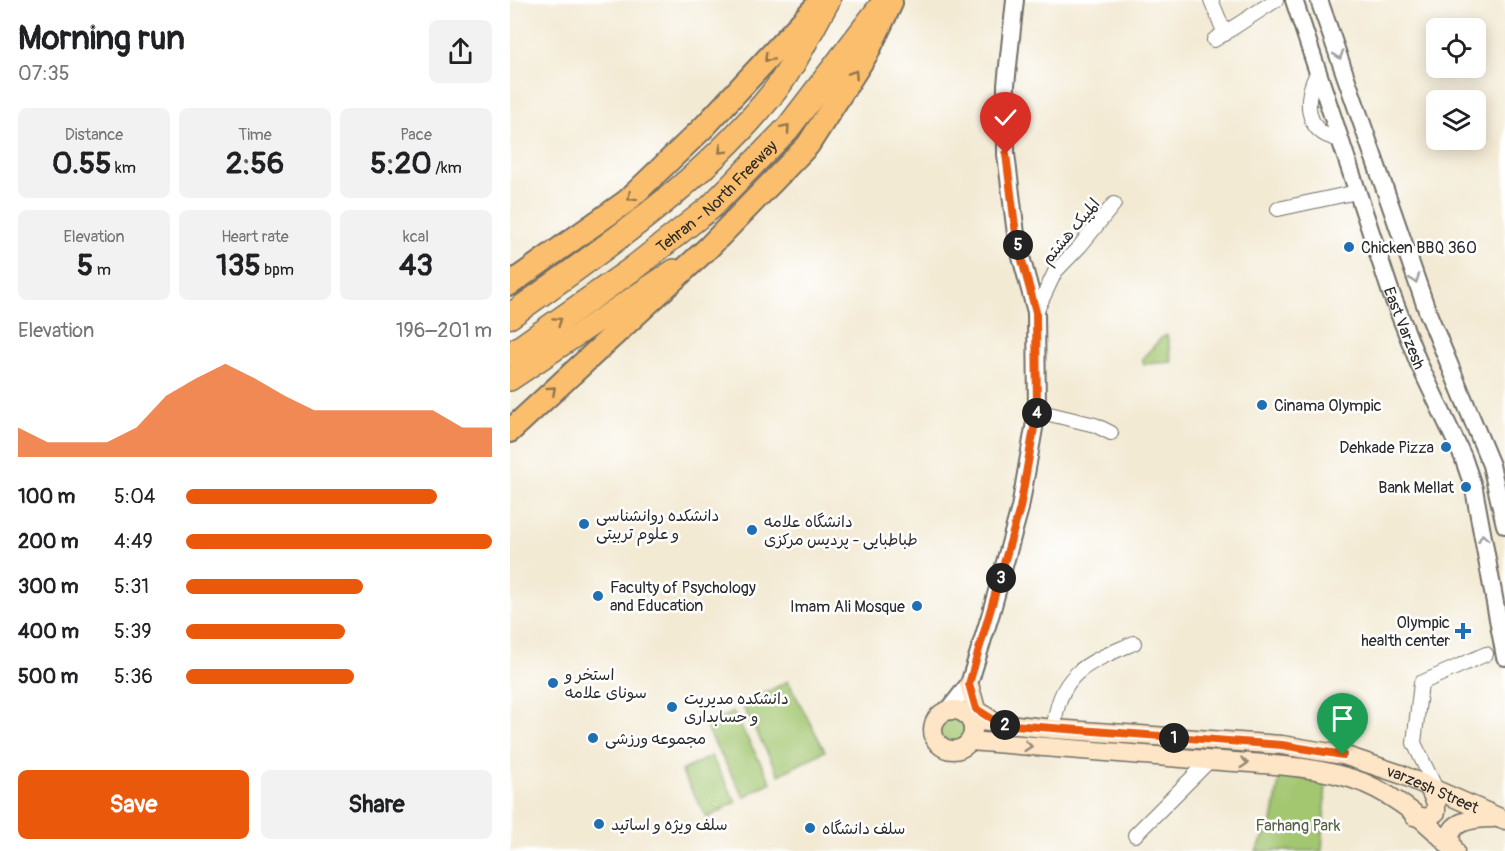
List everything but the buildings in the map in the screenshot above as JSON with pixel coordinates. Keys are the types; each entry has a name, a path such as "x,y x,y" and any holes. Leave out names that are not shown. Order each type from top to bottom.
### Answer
{"highway":[{"path":"510,284 627,201 704,127 822,0"},
{"name":"Tehran - North Freeway","path":"510,316 616,239 720,153 771,97 828,0"},
{"name":"Tehran - North Freeway","path":"510,355 631,270 711,207 788,128 886,0"},
{"path":"510,431 709,247 808,145 867,53 892,0"}],"main road":[{"path":"510,380 709,247"},
{"path":"969,684 976,709 1000,724"},
{"path":"961,712 970,720 973,730 970,741 960,750 947,750 936,742 933,736 934,723 942,713 961,712"},
{"name":"varzesh Street","path":"970,720 1054,729 1282,745 1333,753 1400,774 1504,819"},
{"name":"varzesh Street","path":"970,741 1280,766 1337,775 1364,783 1385,795 1438,833 1454,851"},
{"path":"1414,816 1428,818 1436,812 1433,790"},
{"path":"1454,851 1450,842 1451,835 1462,822 1472,818 1504,819"}],"street":[{"path":"948,711 969,684 1020,508 1037,411 1036,312 1017,242 1006,154 1006,85 1015,0"},
{"path":"1211,0 1220,37 1276,0"},
{"name":"East Varzesh","path":"1294,0 1357,192 1415,354 1462,457 1474,489 1505,657"},
{"path":"1319,0 1428,313 1491,465 1505,525"},
{"path":"1278,209 1357,192"},
{"name":"المپیک هشتم","path":"1036,312 1055,272 1080,246 1114,204"},
{"path":"1037,411 1095,425 1111,434"},
{"path":"1054,729 1055,708 1071,676 1097,658 1134,643"},
{"path":"1433,790 1414,743 1421,683 1486,654"},
{"path":"1135,835 1209,761"}],"green space":[{"path":"1167,335 1172,362 1144,364 1142,359 1161,338"},
{"path":"788,681 825,751 779,775 742,705"},
{"path":"733,712 771,782 744,797 705,726"},
{"path":"953,712 965,718 971,730 965,742 953,748 941,742 935,730 941,718"},
{"path":"711,756 736,802 707,818 681,771"},
{"name":"Farhang Park","path":"1280,775 1326,782 1322,851 1256,851 1272,822"}],"place":[{"name":"Chicken BBQ 360","path":"1349,247"},
{"name":"Cinama Olympic","path":"1262,405"},
{"name":"Dehkade Pizza","path":"1446,447"},
{"name":"Bank Mellat","path":"1466,487"},
{"name":"دانشکده روانشناسی و علوم تربیتی","path":"584,524"},
{"name":"دانشگاه علامه طباطبایی - پردیس مرکزی","path":"752,530"},
{"name":"Faculty of Psychology and Education","path":"598,596"},
{"name":"Imam Ali Mosque","path":"917,606"},
{"name":"Olympic health center","path":"1463,631"},
{"name":"استخر و سونای علامه","path":"553,683"},
{"name":"دانشکده مدیریت و حسابداری","path":"672,707"},
{"name":"مجموعه ورزشی","path":"593,738"},
{"name":"سلف ویژه و اساتید","path":"599,824"},
{"name":"سلف دانشگاه","path":"810,828"}],"route":[{"path":"1006,154 1017,242 1036,312 1037,411 1020,508 969,684 976,709 985,717 1000,724 1282,745 1343,755"}]}
